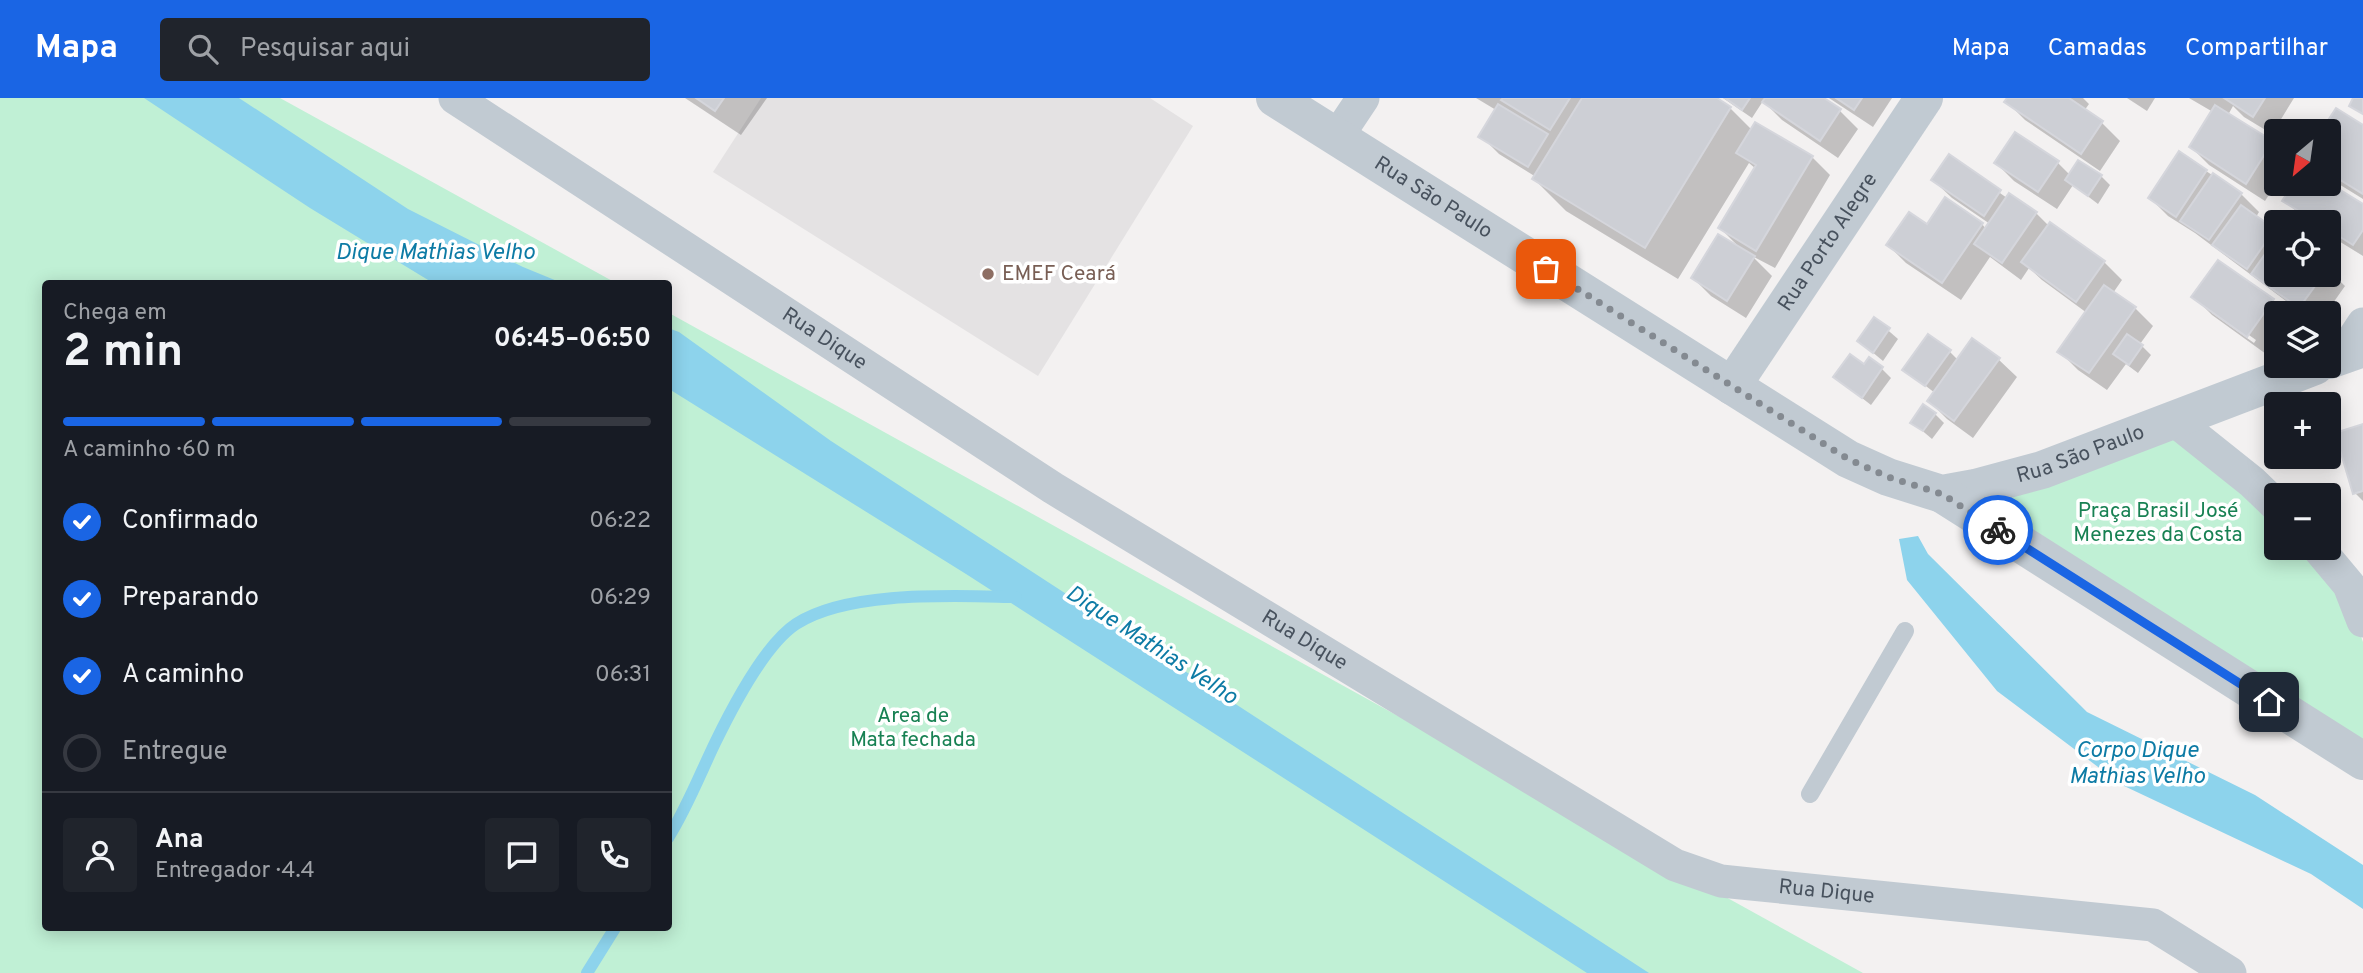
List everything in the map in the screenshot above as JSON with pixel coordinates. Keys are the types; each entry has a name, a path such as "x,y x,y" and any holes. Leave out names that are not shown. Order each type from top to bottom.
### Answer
{"street":[{"name":"Rua Dique","path":"455,98 1054,488 1675,864 1721,881 2153,925 2230,973"},
{"name":"Rua São Paulo","path":"1275,98 1848,459 1888,477 1942,494 2042,470 2281,378"},
{"path":"1337,138 1363,98"},
{"name":"Rua Porto Alegre","path":"1732,386 1924,98"},
{"path":"2341,352 2363,324"},
{"path":"2173,419 2264,494"},
{"path":"1942,494 2363,761"},
{"path":"2328,560 2348,585 2363,621"}],"lane":[{"path":"1810,794 1905,631"}],"shaded area":[{"name":"EMEF Ceará","path":"761,98 1150,98 1193,126 1038,376 713,172"}],"green space":[{"name":"Area de Mata fechada","path":"0,98 280,98 611,280 42,280 42,931 672,931 672,315 1863,973 0,973"},
{"name":"Praça Brasil José Menezes da Costa","path":"2173,427 2264,503 2264,560 2317,560 2354,615 2363,642 2363,753 1964,500"}],"water":[{"name":"Dique Mathias Velho","path":"144,98 239,98 408,209 523,267 555,280 428,280 310,208"},
{"name":"Dique Mathias Velho","path":"672,329 831,441 1649,973 1587,973 966,574 672,391"},
{"name":"Corpo Dique Mathias Velho","path":"1918,536 1928,554 2087,712 2255,795 2363,865 2363,909 2311,874 2122,785 1997,691 1907,580 1899,539"}],"building":[{"path":"696,98 724,98 715,111"},
{"path":"1570,98 1550,130 1501,100"},
{"path":"1582,98 1717,98 1731,107 1645,248 1532,179"},
{"path":"1725,98 1750,98 1742,110"},
{"path":"1765,98 1824,98 1841,109 1820,141 1762,102"},
{"path":"1836,98 1862,98 1854,110"},
{"path":"2007,98 2069,98 2103,121 2081,154 2004,102"},
{"path":"2224,98 2265,98 2253,117"},
{"path":"2353,98 2363,98 2363,114 2349,106"},
{"path":"1498,104 1548,134 1528,167 1478,137"},
{"path":"2215,105 2264,135 2264,155 2246,184 2189,147"},
{"path":"2336,108 2363,125 2363,194 2342,181 2342,119 2329,119"},
{"path":"1755,122 1813,156 1756,251 1718,228 1756,165 1736,153"},
{"path":"2015,132 2059,161 2038,192 1994,163"},
{"path":"2179,151 2207,170 2176,217 2148,198"},
{"path":"1949,154 2001,190 1984,216 1931,180"},
{"path":"2078,160 2102,175 2088,196 2065,180"},
{"path":"2213,173 2242,193 2209,240 2180,221"},
{"path":"2342,191 2363,204 2363,230 2353,245 2341,238 2341,210 2297,210 2282,201 2285,196 2342,196"},
{"path":"2009,193 2037,212 2002,263 1974,244"},
{"path":"1945,197 1983,223 1942,283 1886,245 1909,212 1927,224"},
{"path":"2241,205 2264,221 2264,245 2247,269 2212,245"},
{"path":"2050,222 2105,261 2076,302 2021,262"},
{"path":"1718,234 1755,256 1727,301 1691,278"},
{"path":"2264,256 2264,283 2251,274"},
{"path":"2218,260 2274,299 2264,301 2264,313 2247,337 2191,297"},
{"path":"2104,285 2136,307 2089,373 2057,352"},
{"path":"2269,287 2314,287 2304,301 2289,301"},
{"path":"1874,317 1890,328 1873,353 1857,341"},
{"path":"1928,334 1951,350 1925,386 1902,370"},
{"path":"2127,334 2143,345 2129,365 2113,354"},
{"path":"1972,338 2000,358 1954,421 1927,401"},
{"path":"1850,354 1864,364 1869,357 1883,367 1862,398 1833,377"},
{"path":"1923,404 1936,413 1923,431 1910,423"},
{"path":"2363,424 2363,491 2353,494 2341,453 2341,431"}],"waterway":[{"path":"672,831 750,678 772,647 796,624 818,613 872,600 933,596 1016,597"},
{"path":"587,973 613,931"}],"way so far":[{"path":"1546,269 1848,459 1888,477 1942,494 1998,530"}],"place":[{"name":"EMEF Ceará","path":"988,274"}],"route":[{"path":"1998,530 2269,702"}]}
